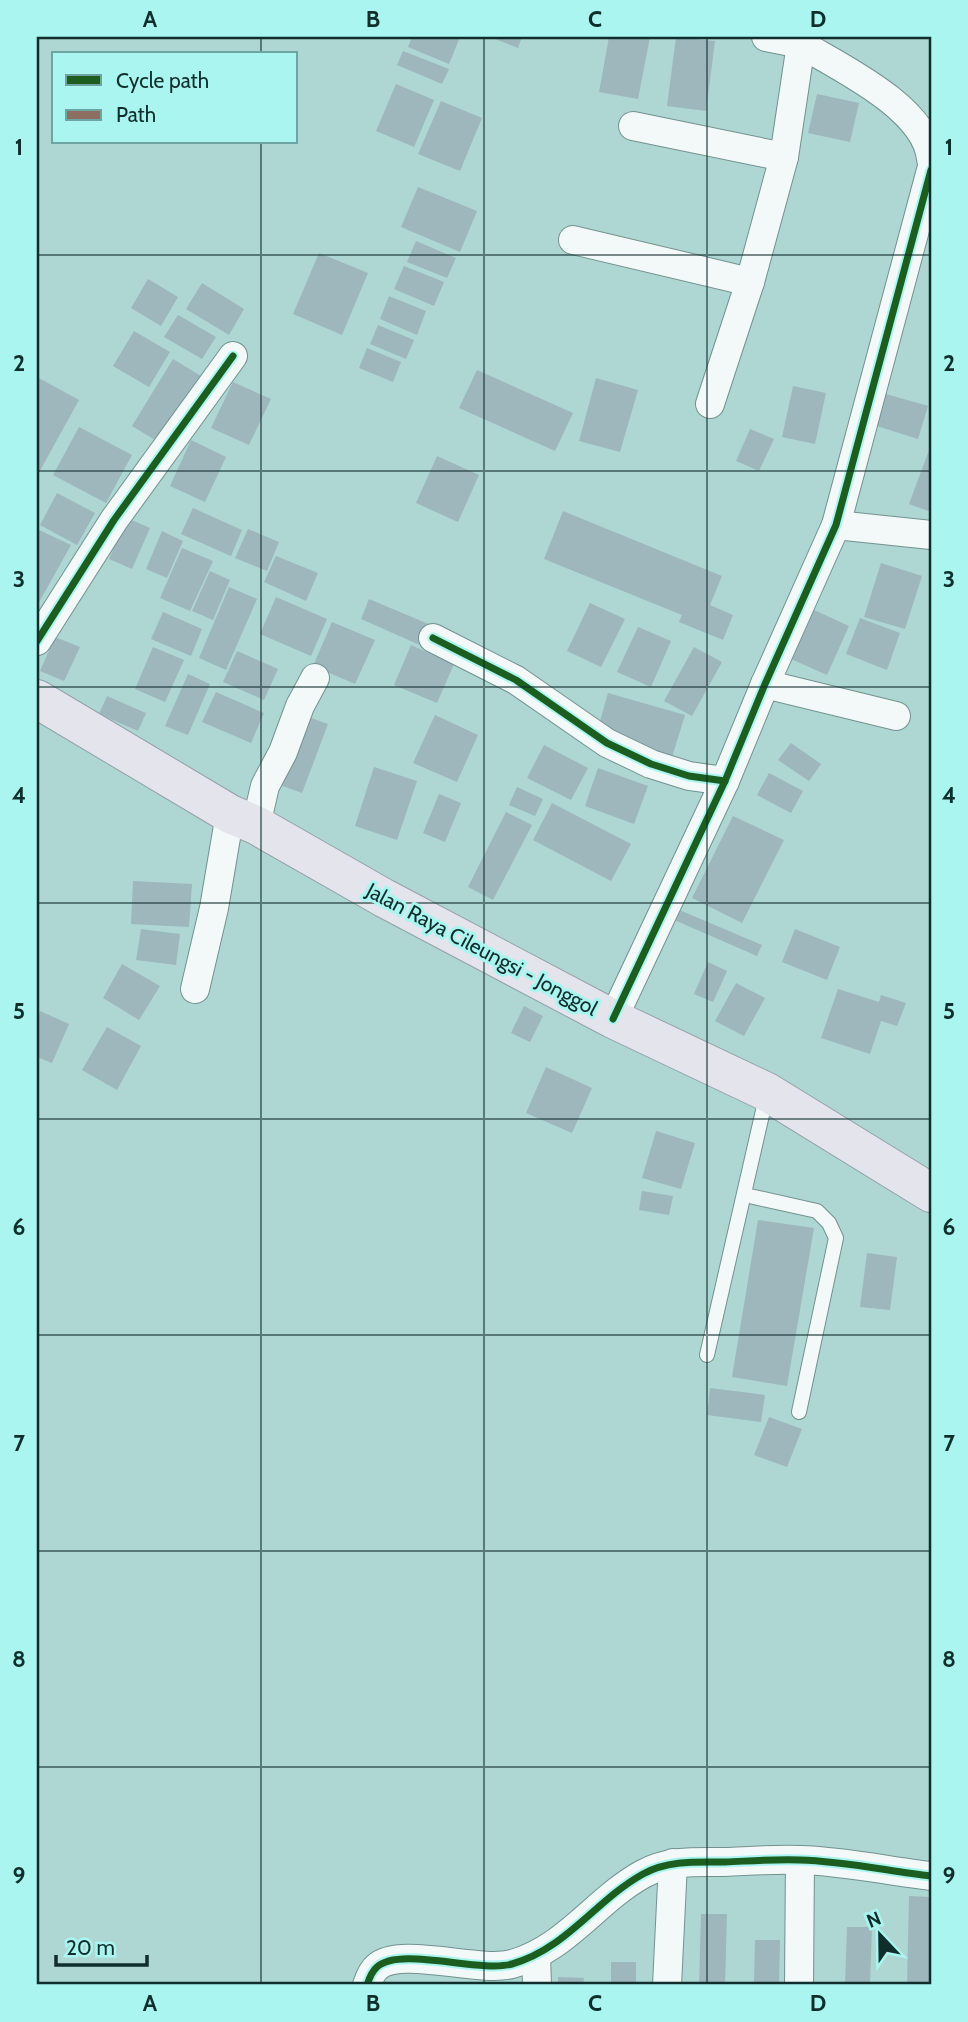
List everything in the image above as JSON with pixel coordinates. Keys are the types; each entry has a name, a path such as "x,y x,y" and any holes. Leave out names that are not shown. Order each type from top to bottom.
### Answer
{"main road":[{"name":"Jalan Raya Cileungsi - Jonggol","path":"37,699 384,898 613,1019 767,1092 931,1193"}],"street":[{"path":"613,1019 725,781 836,525 931,156 926,137 899,106 802,41 766,37"},
{"path":"710,404 750,282 784,157 802,41"},
{"path":"632,126 784,157"},
{"path":"573,240 750,282"},
{"path":"37,641 114,520 233,356"},
{"path":"836,525 931,535"},
{"path":"433,638 516,680 607,743 651,764 689,776 725,781"},
{"path":"195,989 214,908 243,819 284,752 300,706 315,678"},
{"path":"765,684 896,716"},
{"path":"799,1985 800,1860"},
{"path":"367,1985 375,1967 400,1959 510,1965 536,1955 555,1945 615,1893 644,1874 673,1863 800,1860 931,1876"},
{"path":"667,1985 673,1863"},
{"path":"536,1955 537,1985"}],"lane":[{"path":"707,1355 767,1092"},
{"path":"745,1195 817,1211 829,1223 836,1238 799,1412"}],"building":[{"path":"412,37 460,37 449,64 408,47"},
{"path":"490,37 522,37 518,48"},
{"path":"609,37 650,37 638,99 599,92"},
{"path":"676,37 715,41 706,111 667,106"},
{"path":"403,51 449,69 442,84 397,65"},
{"path":"396,84 434,100 414,147 376,131"},
{"path":"817,94 859,103 850,142 808,133"},
{"path":"441,101 482,118 460,171 418,154"},
{"path":"418,187 477,211 460,252 401,227"},
{"path":"416,241 456,258 447,278 407,262"},
{"path":"319,253 368,273 342,335 293,314"},
{"path":"404,266 444,282 434,306 394,289"},
{"path":"148,279 178,297 161,326 131,308"},
{"path":"202,283 244,309 229,335 186,309"},
{"path":"389,296 426,311 417,335 380,319"},
{"path":"178,315 216,337 202,359 164,337"},
{"path":"378,325 414,340 406,359 370,344"},
{"path":"134,331 170,352 149,387 113,366"},
{"path":"367,348 401,362 393,382 359,368"},
{"path":"173,359 206,379 165,446 132,426"},
{"path":"477,370 573,413 555,451 459,408"},
{"path":"37,377 79,400 37,476"},
{"path":"596,378 638,390 620,452 579,441"},
{"path":"233,382 271,399 249,445 211,428"},
{"path":"793,386 826,393 815,444 782,437"},
{"path":"886,394 928,406 918,439 877,426"},
{"path":"79,427 132,455 106,503 53,475"},
{"path":"750,429 774,439 759,471 736,461"},
{"path":"191,440 226,457 205,502 170,486"},
{"path":"931,445 931,512 909,504"},
{"path":"437,456 479,475 458,522 416,503"},
{"path":"57,493 95,513 77,545 40,525"},
{"path":"193,508 242,530 231,556 181,534"},
{"path":"563,511 722,576 710,605 733,615 723,640 679,622 682,615 544,559"},
{"path":"127,518 150,528 132,569 109,559"},
{"path":"37,529 71,545 37,606"},
{"path":"248,529 279,542 267,571 235,558"},
{"path":"162,531 183,541 167,578 146,569"},
{"path":"182,548 213,561 190,611 160,598"},
{"path":"276,556 318,573 306,601 264,582"},
{"path":"881,563 922,576 905,629 864,617"},
{"path":"210,571 230,580 213,620 192,611"},
{"path":"229,587 257,599 226,670 199,658"},
{"path":"276,597 327,619 311,656 260,634"},
{"path":"369,599 431,625 422,646 361,619"},
{"path":"590,603 625,619 601,667 567,651"},
{"path":"814,610 849,626 827,675 791,659"},
{"path":"163,612 202,629 191,656 151,639"},
{"path":"860,618 900,633 887,670 846,654"},
{"path":"332,622 375,640 355,684 313,666"},
{"path":"638,627 671,641 651,687 617,672"},
{"path":"55,637 80,647 64,681 40,671"},
{"path":"411,645 454,664 437,703 394,685"},
{"path":"153,647 184,660 165,702 135,689"},
{"path":"694,647 722,662 692,716 664,701"},
{"path":"237,651 278,669 264,700 223,682"},
{"path":"188,674 210,684 188,735 165,726"},
{"path":"216,692 264,713 251,743 202,722"},
{"path":"608,693 685,715 672,757 596,735"},
{"path":"107,696 146,713 138,731 99,714"},
{"path":"303,715 328,724 302,793 277,784"},
{"path":"435,715 478,735 457,782 413,763"},
{"path":"791,743 821,764 809,781 778,760"},
{"path":"544,745 588,768 571,800 527,778"},
{"path":"374,767 417,781 397,840 355,826"},
{"path":"598,768 648,786 634,824 585,806"},
{"path":"769,773 803,791 791,813 757,795"},
{"path":"517,787 543,799 535,816 509,805"},
{"path":"439,794 461,803 445,842 423,833"},
{"path":"552,803 631,844 611,881 533,840"},
{"path":"506,812 532,825 493,900 468,887"},
{"path":"733,816 784,840 742,923 692,898"},
{"path":"133,881 192,884 189,927 131,924"},
{"path":"677,909 762,945 757,956 672,919"},
{"path":"141,929 180,934 176,965 136,960"},
{"path":"795,929 840,947 827,980 782,962"},
{"path":"708,962 727,971 713,1002 694,994"},
{"path":"122,964 160,986 139,1020 103,998"},
{"path":"736,983 765,998 744,1036 715,1021"},
{"path":"838,989 879,1002 881,995 906,1003 897,1026 881,1021 870,1054 821,1038"},
{"path":"524,1006 543,1016 530,1042 511,1033"},
{"path":"40,1011 69,1024 52,1063 37,1057 37,1020"},
{"path":"107,1027 141,1046 117,1090 82,1070"},
{"path":"546,1067 592,1088 572,1133 526,1113"},
{"path":"656,1131 695,1143 681,1189 642,1178"},
{"path":"642,1191 673,1196 669,1215 639,1210"},
{"path":"758,1220 814,1228 787,1386 732,1377"},
{"path":"867,1253 897,1257 890,1310 860,1307"},
{"path":"710,1388 765,1395 761,1422 707,1415"},
{"path":"769,1417 802,1429 787,1467 754,1455"},
{"path":"909,1896 931,1897 931,1985 907,1985"},
{"path":"701,1914 727,1914 725,1985 699,1985"},
{"path":"847,1927 872,1927 870,1985 845,1985"},
{"path":"755,1940 780,1940 779,1985 754,1985"},
{"path":"611,1962 636,1962 636,1985 611,1985"},
{"path":"558,1977 584,1978 583,1985 558,1985"}],"cycle path":[{"path":"613,1019 725,781 836,525 931,170"},
{"path":"37,641 114,520 233,356"},
{"path":"433,638 516,680 607,743 651,764 689,776 725,781"},
{"path":"367,1985 375,1969 388,1961 421,1959 498,1966 531,1957 565,1936 626,1885 662,1866 693,1862 800,1860 931,1876"}]}
